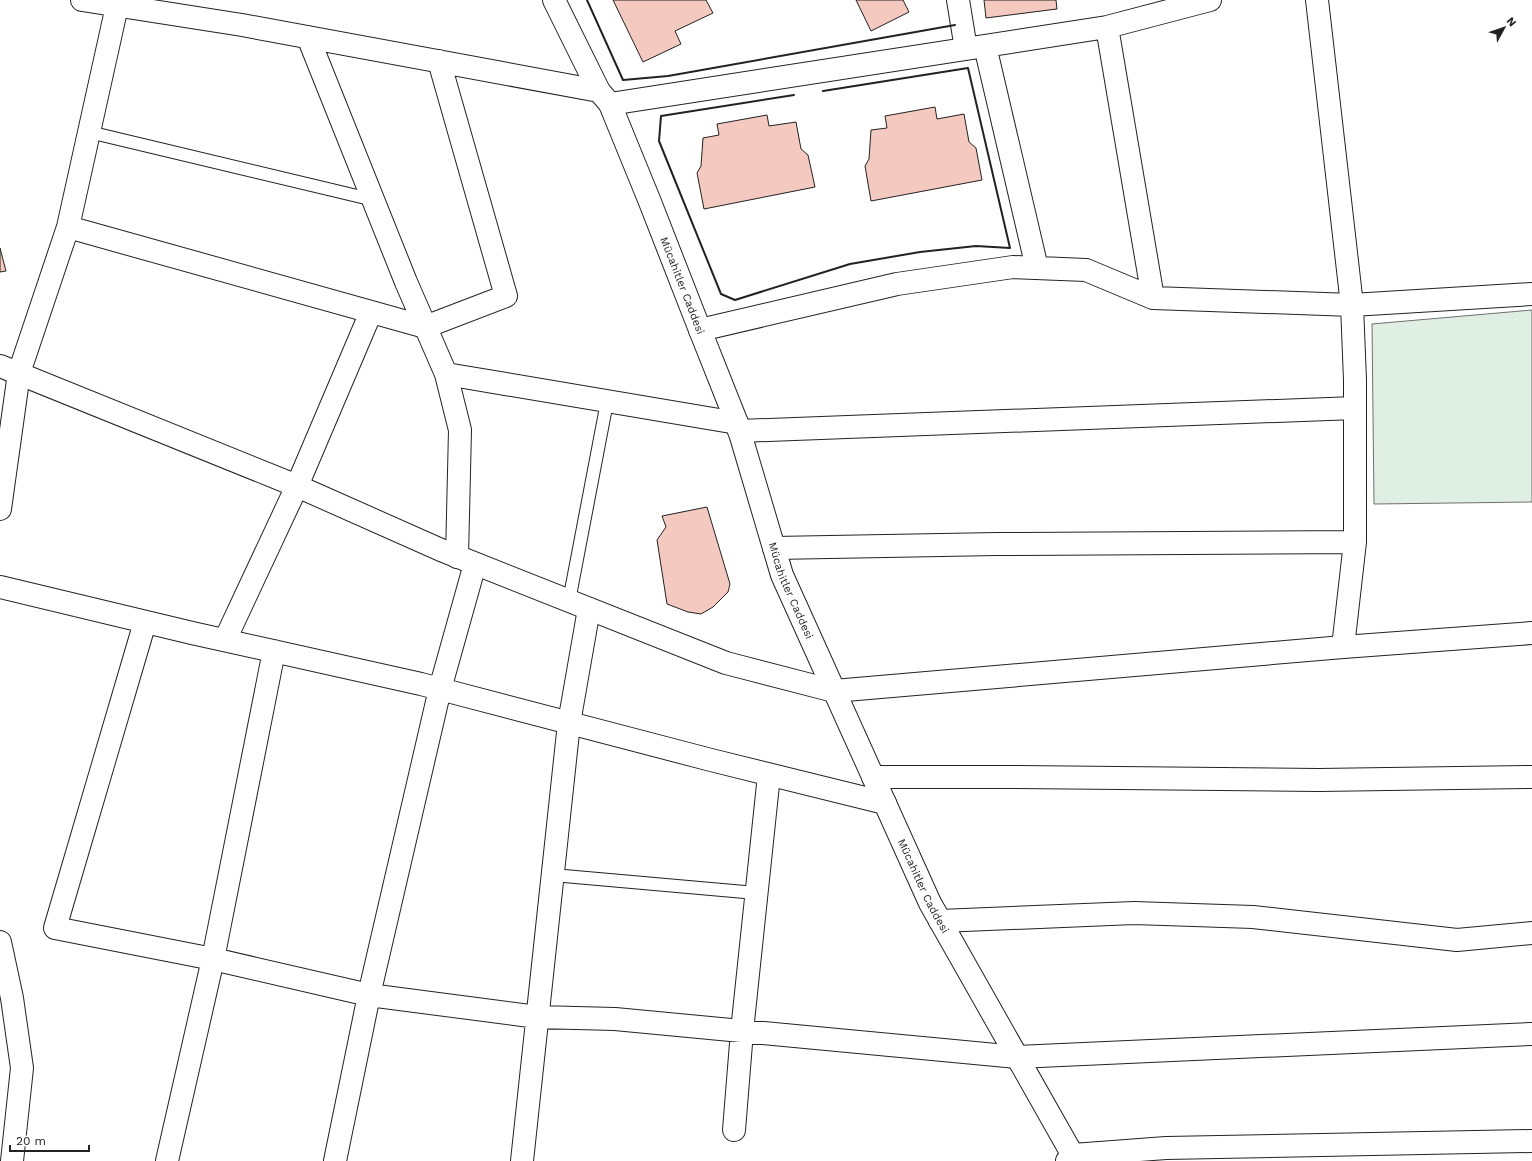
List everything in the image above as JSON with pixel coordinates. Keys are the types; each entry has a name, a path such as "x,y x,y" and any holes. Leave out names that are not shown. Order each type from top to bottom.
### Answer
{"street":[{"path":"82,0 308,37 439,61 605,98 976,47 1107,27 1210,0"},
{"name":"Mücahitler Caddesi","path":"554,0 605,98 650,202 738,427 782,575 930,904 1017,1057 1072,1159"},
{"path":"958,0 976,47 1037,268"},
{"path":"1317,0 1352,304 1355,408 1355,542 1343,647"},
{"path":"0,509 9,370 68,227 117,6"},
{"path":"1107,27 1154,298"},
{"path":"308,37 425,327 446,374 460,430 466,560 440,689 369,995 335,1161"},
{"path":"68,227 425,327 506,296 439,61"},
{"path":"700,330 897,284 1013,266 1086,270 1154,298 1352,304 1532,294"},
{"path":"225,640 297,486 371,312"},
{"path":"9,370 297,486 466,560 726,663 834,691 1343,647 1532,633"},
{"path":"446,374 607,402 738,427 1355,408"},
{"path":"774,548 1005,544 1355,542"},
{"path":"0,587 145,622 440,689 884,803"},
{"path":"522,1161 569,723 589,609"},
{"path":"145,622 55,928 213,959 369,995 537,1017 615,1019 1017,1057 1532,1034"},
{"path":"167,1161 213,959 274,651"},
{"path":"734,1130 742,1031 769,774"},
{"path":"873,777 1319,780 1532,777"},
{"path":"940,921 1134,913 1253,917 1457,940 1532,933"},
{"path":"0,942 12,998 22,1068 12,1161"},
{"path":"1072,1159 1166,1148 1532,1141"}],"lane":[{"path":"89,132 374,200"},
{"path":"569,601 607,402"},
{"path":"553,875 756,893"}],"green space":[{"path":"1532,310 1532,502 1374,504 1372,324"}],"building":[{"path":"613,0 706,0 713,13 675,31 681,44 643,62"},
{"path":"856,0 903,0 909,12 871,31"},
{"path":"984,0 1056,0 1057,9 986,18"},
{"path":"935,107 937,119 964,114 969,142 976,148 982,180 871,201 865,166 869,159 871,130 887,128 885,116"},
{"path":"767,115 769,126 796,122 801,149 808,155 815,187 704,209 697,173 701,166 703,138 719,135 717,124"},
{"path":"0,248 6,271 0,272"},
{"path":"707,507 730,584 728,592 713,607 701,614 688,612 667,604 657,540 666,527 662,516"}],"wall":[{"path":"587,0 623,80 668,76 955,25"},
{"path":"794,95 661,116 659,141 721,294 735,300 850,264 920,252 976,246 1010,248 968,68 823,91"}]}
